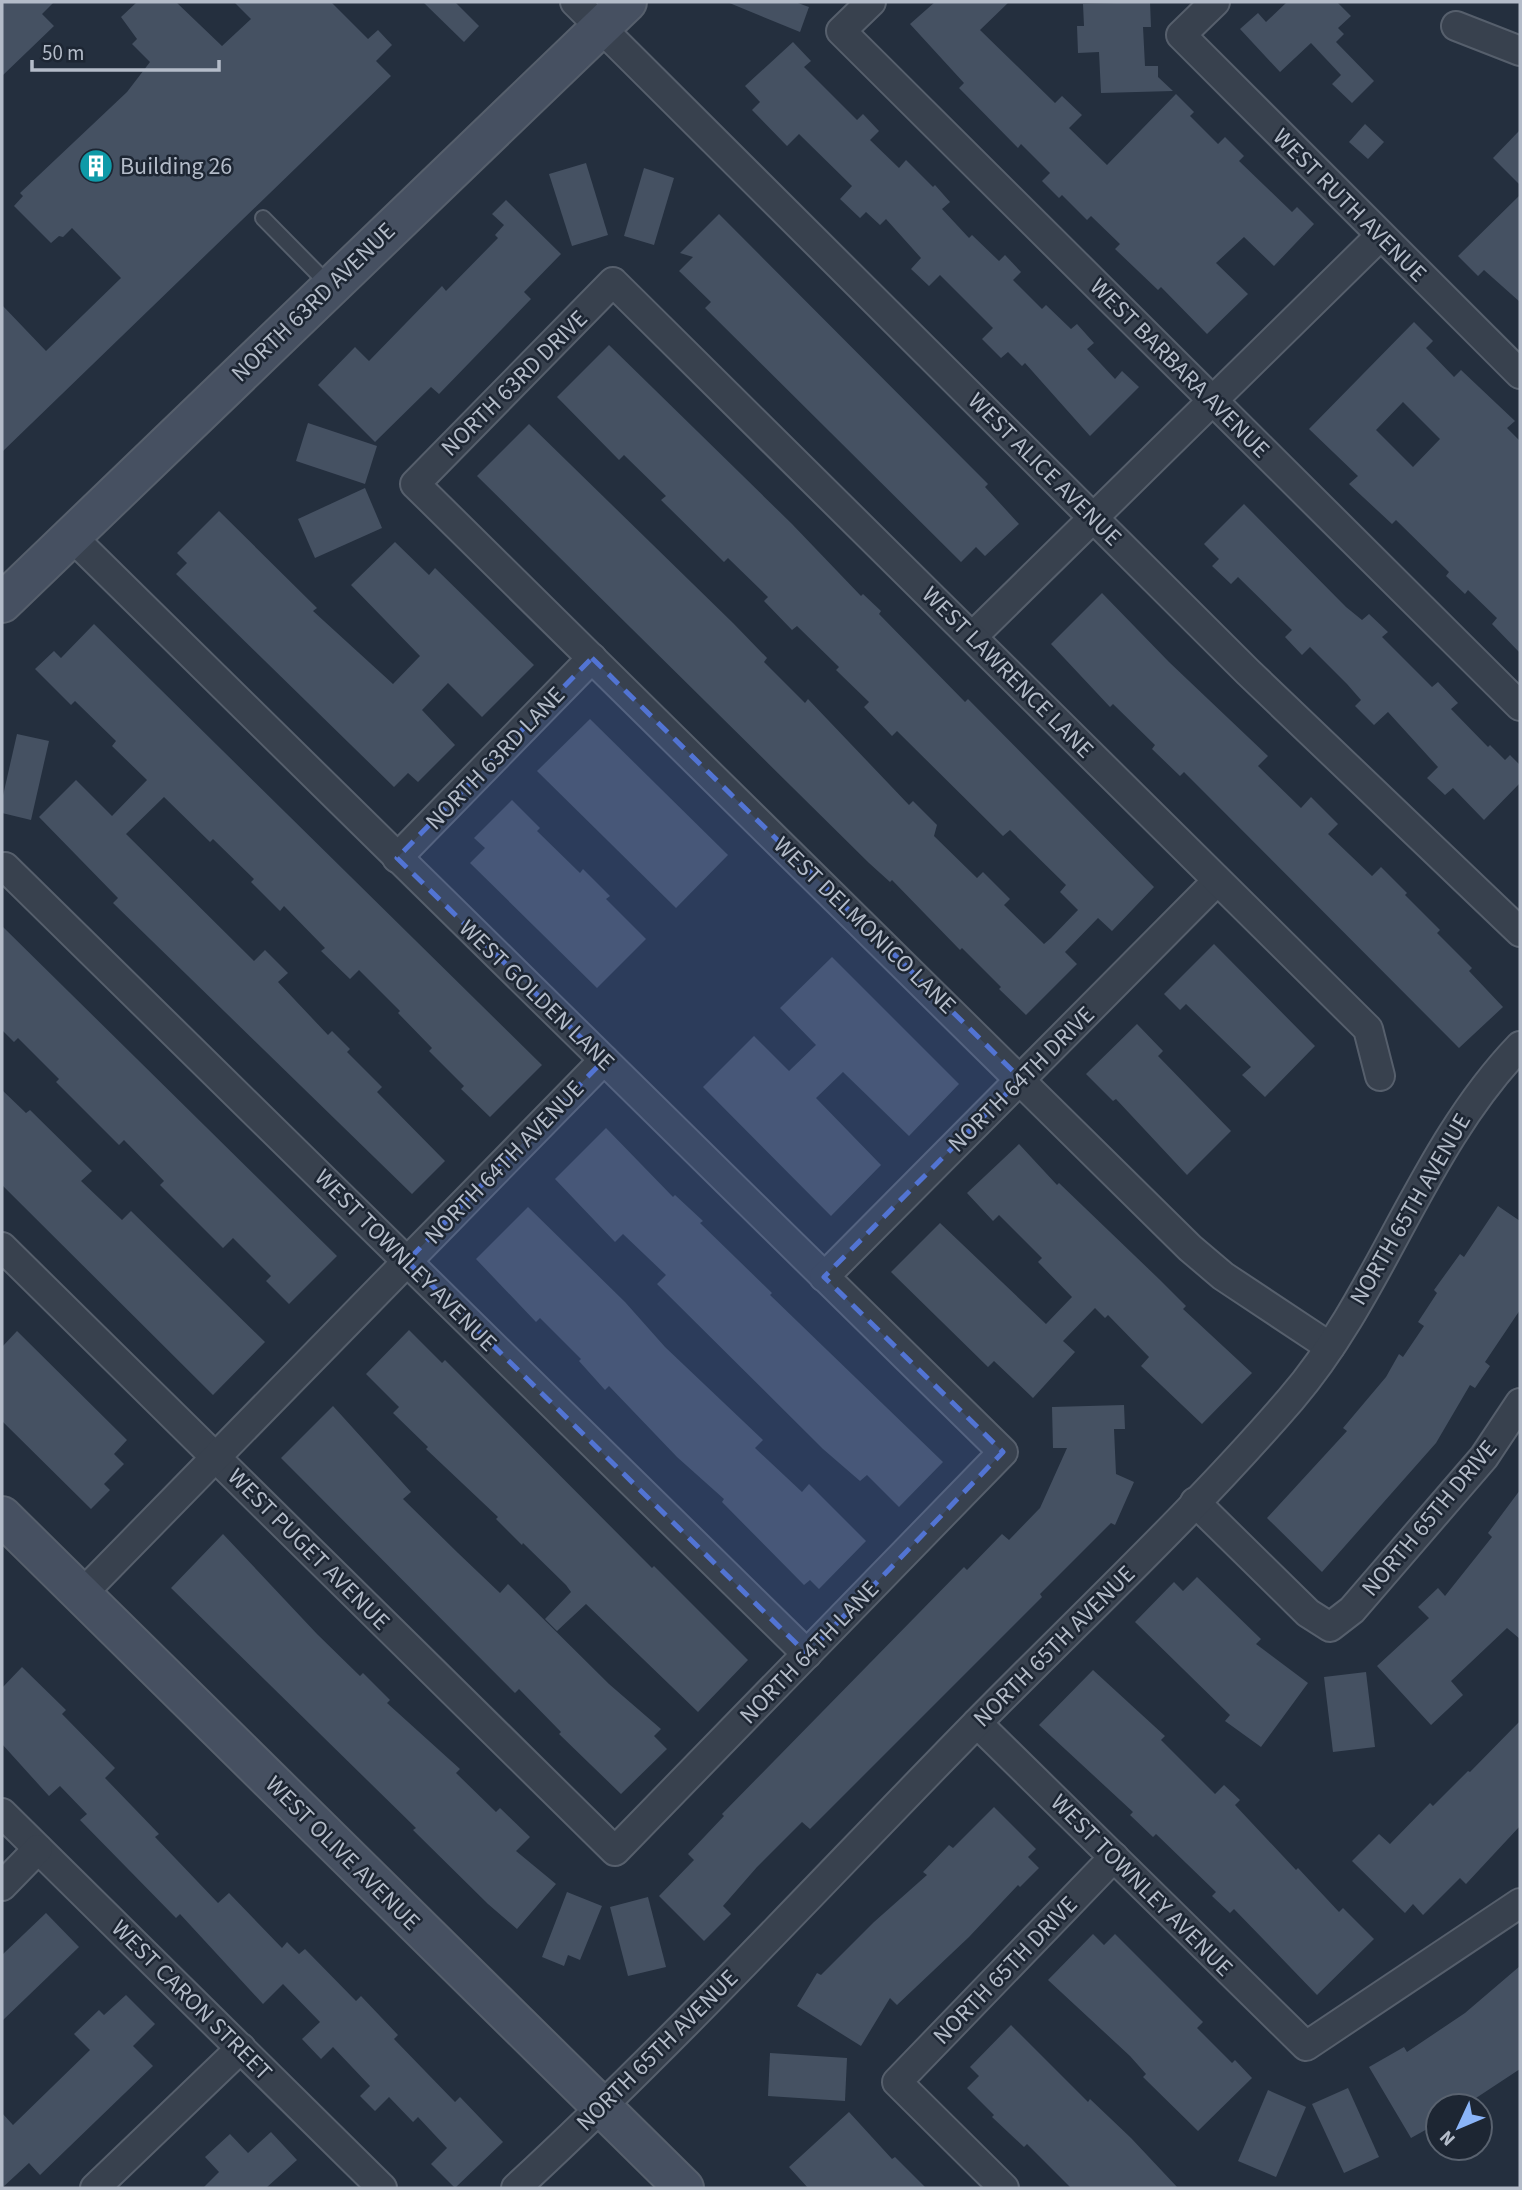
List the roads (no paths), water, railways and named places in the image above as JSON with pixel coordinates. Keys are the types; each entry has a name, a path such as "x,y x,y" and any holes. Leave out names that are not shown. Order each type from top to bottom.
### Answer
{"main road":[{"name":"NORTH 63RD AVENUE","path":"2,603 329,285 601,10"},
{"name":"WEST OLIVE AVENUE","path":"2,1516 684,2188"}],"street":[{"name":"WEST BARBARA AVENUE","path":"871,2 841,31 1520,706"},
{"name":"WEST RUTH AVENUE","path":"1215,2 1181,35 1520,374"},
{"name":"WEST ALICE AVENUE","path":"601,10 1248,672 1520,932"},
{"path":"1456,26 1520,51"},
{"path":"973,636 1380,236"},
{"name":"NORTH 63RD DRIVE","path":"415,484 613,282"},
{"name":"WEST LAWRENCE LANE","path":"613,282 1368,1029 1380,1076"},
{"name":"WEST DELMONICO LANE","path":"415,484 1190,1248 1223,1276 1330,1347"},
{"name":"WEST GOLDEN LANE","path":"71,536 1003,1452"},
{"name":"NORTH 63RD LANE","path":"397,858 592,657"},
{"name":"WEST TOWNLEY AVENUE","path":"4,868 807,1654"},
{"name":"NORTH 64TH DRIVE","path":"824,1276 1217,881"},
{"name":"NORTH 65TH AVENUE","path":"516,2188 602,2107 1195,1502 1290,1399 1330,1347 1443,1149 1473,1103 1520,1046"},
{"name":"NORTH 64TH AVENUE","path":"81,1595 604,1060"},
{"name":"WEST PUGET AVENUE","path":"2,1247 615,1851"},
{"name":"NORTH 65TH DRIVE","path":"1195,1502 1308,1613 1330,1627 1352,1610 1475,1467 1520,1403"},
{"name":"NORTH 64TH LANE","path":"615,1851 1003,1452"},
{"name":"WEST TOWNLEY AVENUE","path":"977,1723 1306,2046 1520,1903"},
{"name":"WEST CARON STREET","path":"2,1813 382,2188"},
{"path":"2,1886 38,1849"},
{"name":"NORTH 65TH DRIVE","path":"1004,2188 897,2082 1114,1857"},
{"path":"95,2188 241,2048"}],"lane":[{"path":"262,218 329,285"}],"place":[{"name":"Building 26","path":"96,166"}]}
